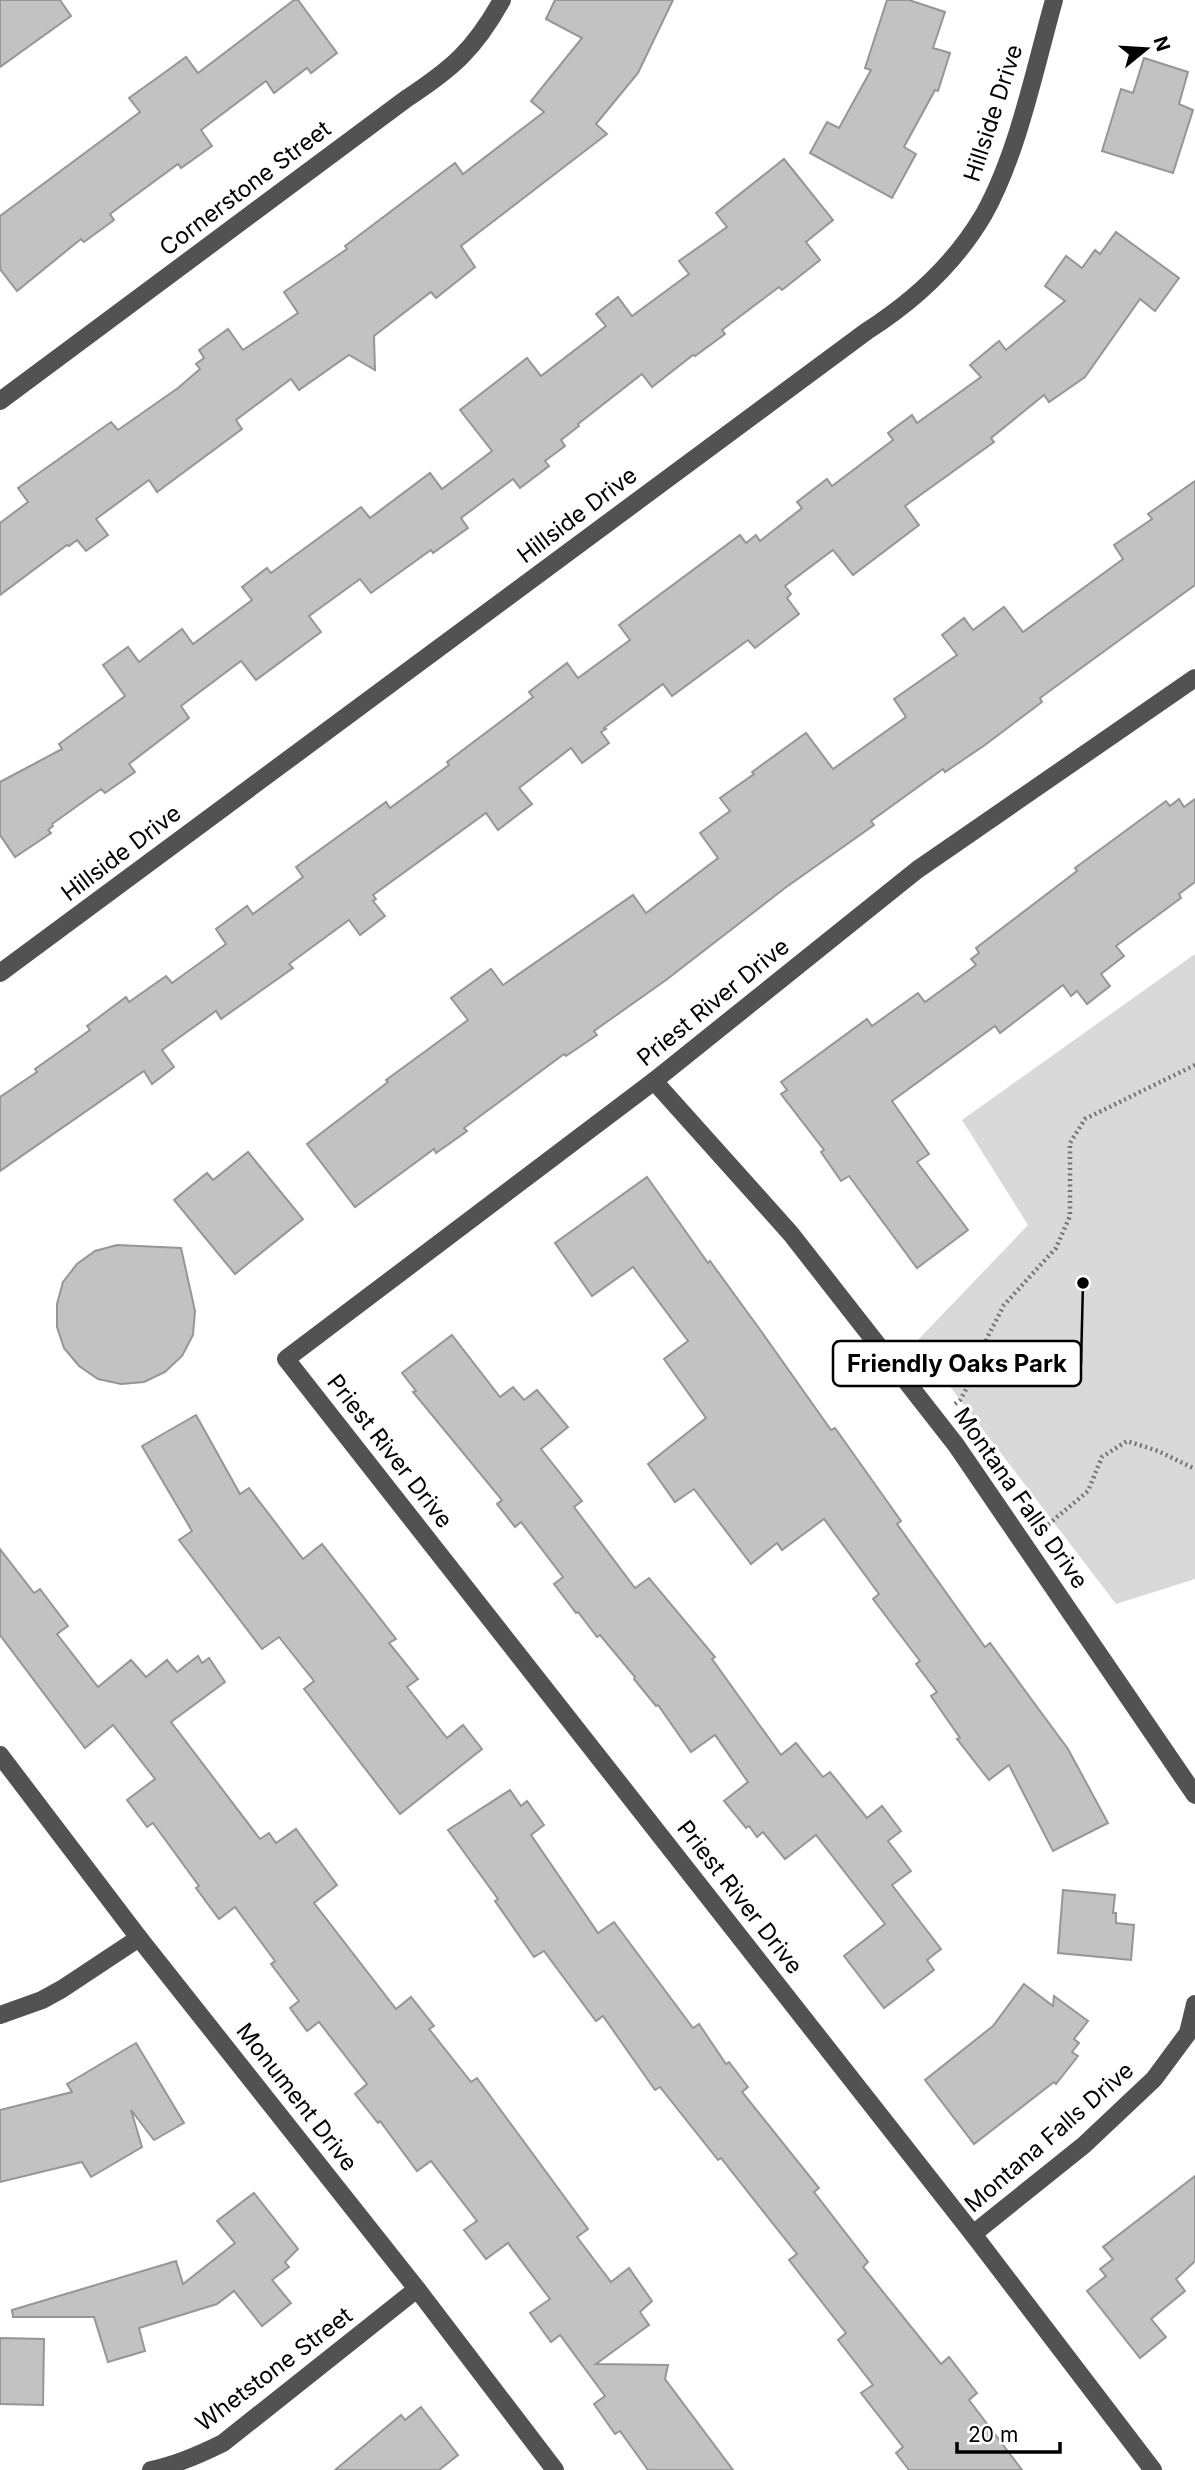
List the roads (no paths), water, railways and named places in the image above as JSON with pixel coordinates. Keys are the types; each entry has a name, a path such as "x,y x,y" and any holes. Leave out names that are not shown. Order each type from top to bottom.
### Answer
{"street":[{"name":"Cornerstone Street","path":"0,401 406,99 444,74 477,41 502,0"},
{"name":"Hillside Drive","path":"0,973 867,331 891,316 934,279 984,213 1008,162 1054,0"},
{"name":"Priest River Drive","path":"1153,2470 973,2234 286,1359 654,1082 917,870 1195,678"},
{"name":"Montana Falls Drive","path":"654,1082 792,1234 957,1445 1195,1796"},
{"name":"Monument Drive","path":"0,1755 139,1938 417,2289 555,2470"},
{"path":"0,2015 42,2000 62,1989 139,1938"},
{"name":"Montana Falls Drive","path":"973,2234 1084,2145 1154,2079 1188,2033 1195,2004"},
{"name":"Whetstone Street","path":"151,2470 223,2443 417,2289"}],"place":[{"name":"Friendly Oaks Park","path":"1083,1283"}]}
